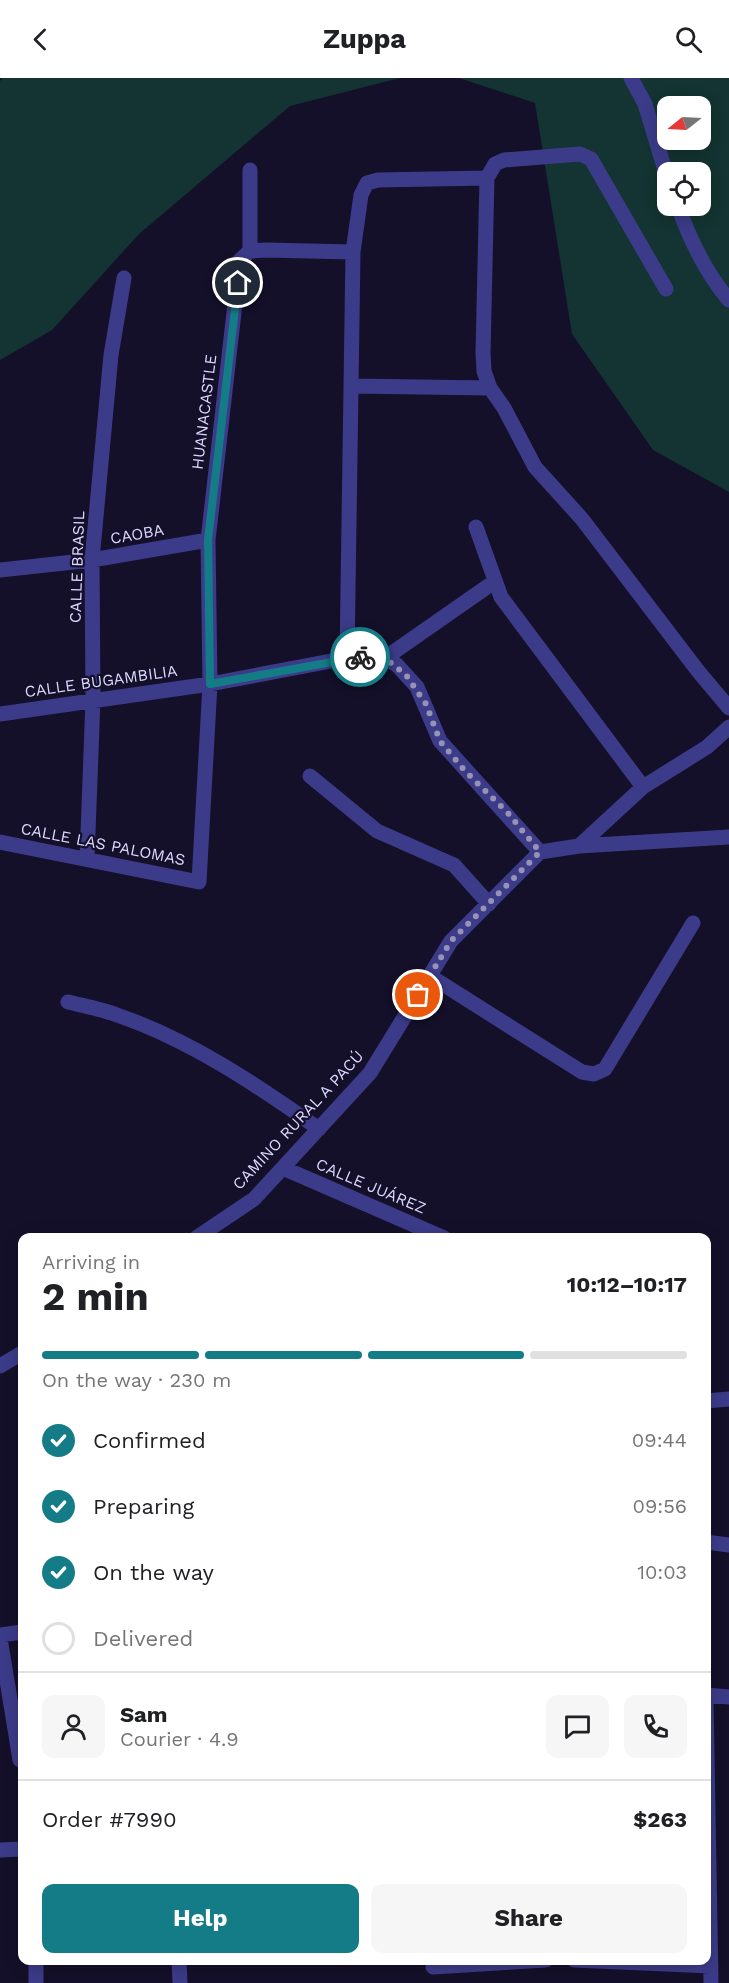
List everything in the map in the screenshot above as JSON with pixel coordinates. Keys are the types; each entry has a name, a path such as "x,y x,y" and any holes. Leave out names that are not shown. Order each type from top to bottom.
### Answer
{"street":[{"path":"631,78 645,104 663,162"},
{"path":"666,289 591,159 580,154 504,160 495,164 487,178 483,353 484,371 490,388 535,466 582,519 729,708"},
{"path":"250,170 250,251 353,252"},
{"path":"347,658 353,252 361,195 367,183 378,180 487,178"},
{"path":"682,216 689,236 718,288 729,300"},
{"name":"HUANACASTLE","path":"199,882 210,684 208,540 240,260 250,251"},
{"name":"CALLE BRASIL","path":"87,859 93,700 92,560 111,355 124,278"},
{"path":"351,386 490,388"},
{"path":"476,527 501,597 643,787"},
{"name":"CAOBA","path":"0,570 92,560 208,540"},
{"path":"494,582 385,658 397,665 417,687 440,741 465,771 507,812 540,852 579,846 729,837"},
{"name":"CALLE BUGAMBILIA","path":"0,714 210,684 347,658 385,658"},
{"path":"579,846 643,787 706,747 729,727"},
{"path":"310,776 377,831 454,865 489,903"},
{"name":"CALLE LAS PALOMAS","path":"0,842 199,882"},
{"name":"CAMINO RURAL A PACÚ","path":"203,1233 254,1199 370,1073 451,941 540,852"},
{"path":"430,976 582,1072 594,1074 605,1069 693,923"},
{"path":"68,1002 117,1015 187,1045 282,1103 319,1129"},
{"name":"CALLE JUÁREZ","path":"283,1168 432,1233"},
{"path":"0,1366 18,1355"},
{"path":"711,1401 729,1399"},
{"path":"711,1543 729,1545"},
{"path":"18,1633 0,1636 18,1748"},
{"path":"711,1696 729,1697"},
{"path":"0,1850 18,1849"},
{"path":"36,1965 36,1983"},
{"path":"179,1965 180,1983"},
{"path":"433,1970 490,1965"},
{"path":"688,1965 711,1966 711,1983"}],"green space":[{"path":"3,78 400,78 290,106 139,234 52,330 0,360 0,81"},
{"path":"459,78 729,78 729,492 653,450 572,334 535,103"}],"way so far":[{"path":"360,657 385,658 397,665 417,687 434,722 440,741 465,771 507,812 540,852 451,941 418,995"}],"route":[{"path":"238,283 208,540 210,684 360,657"}]}
